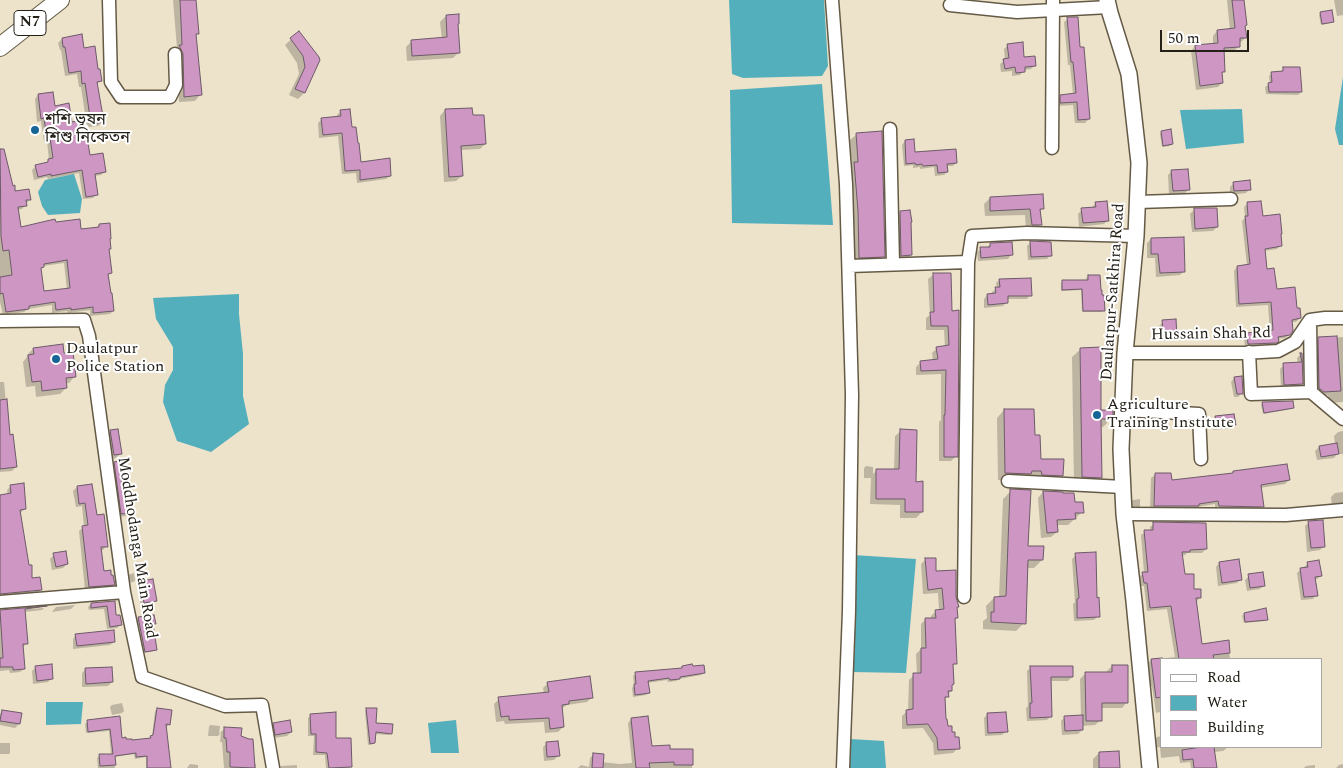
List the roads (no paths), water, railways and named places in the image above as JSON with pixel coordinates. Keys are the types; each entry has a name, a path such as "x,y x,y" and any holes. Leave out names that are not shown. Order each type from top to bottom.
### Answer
{"highway":[{"name":"N7","path":"0,34 44,0"},
{"name":"N7","path":"0,47 60,0"}],"main road":[{"name":"Daulatpur-Satkhira Road","path":"1108,3 1129,74 1139,163 1136,236 1125,353 1121,449 1124,514 1150,768"}],"street":[{"path":"109,0 111,82 122,97 170,97 176,85 175,54"},
{"path":"832,0 846,184 852,395 849,610 843,768"},
{"path":"950,5 1017,12 1053,5 1108,3"},
{"path":"1052,148 1053,5"},
{"path":"890,129 893,264"},
{"path":"1138,202 1231,199"},
{"path":"964,597 968,262 972,236 1027,233 1136,236"},
{"path":"849,266 968,262"},
{"path":"1311,392 1310,320 1343,318"},
{"name":"Moddhodanga Main Road","path":"0,321 84,320 89,336 124,592 142,677 225,706 262,704 273,768"},
{"name":"Hussain Shah Rd","path":"1125,353 1278,351 1295,342 1310,320"},
{"path":"1248,352 1251,394 1311,392 1343,419"},
{"path":"1124,410 1199,414 1201,459"},
{"path":"1008,481 1123,487"},
{"path":"1124,514 1286,516 1343,510"},
{"path":"0,602 124,592"}],"water":[{"path":"729,0 824,0 828,66 822,76 743,78 732,74"},
{"path":"1343,77 1343,145 1339,145 1335,129"},
{"path":"822,84 833,225 732,223 730,90"},
{"path":"1242,109 1244,143 1186,149 1180,110"},
{"path":"74,174 82,199 80,213 48,215 42,206 38,192 45,180"},
{"path":"239,294 243,354 243,396 249,424 211,452 177,441 163,402 165,385 173,370 173,347 156,319 153,298"},
{"path":"853,555 916,559 906,673 852,672"},
{"path":"46,702 83,702 81,724 46,725"},
{"path":"456,720 459,753 431,753 428,723"},
{"path":"850,739 884,741 886,768 850,768"}],"place":[{"name":"শশি ভূষন শিশু নিকেতন","path":"35,130"},
{"name":"Daulatpur Police Station","path":"56,359"},
{"name":"Agriculture Training Institute","path":"1097,415"}]}
